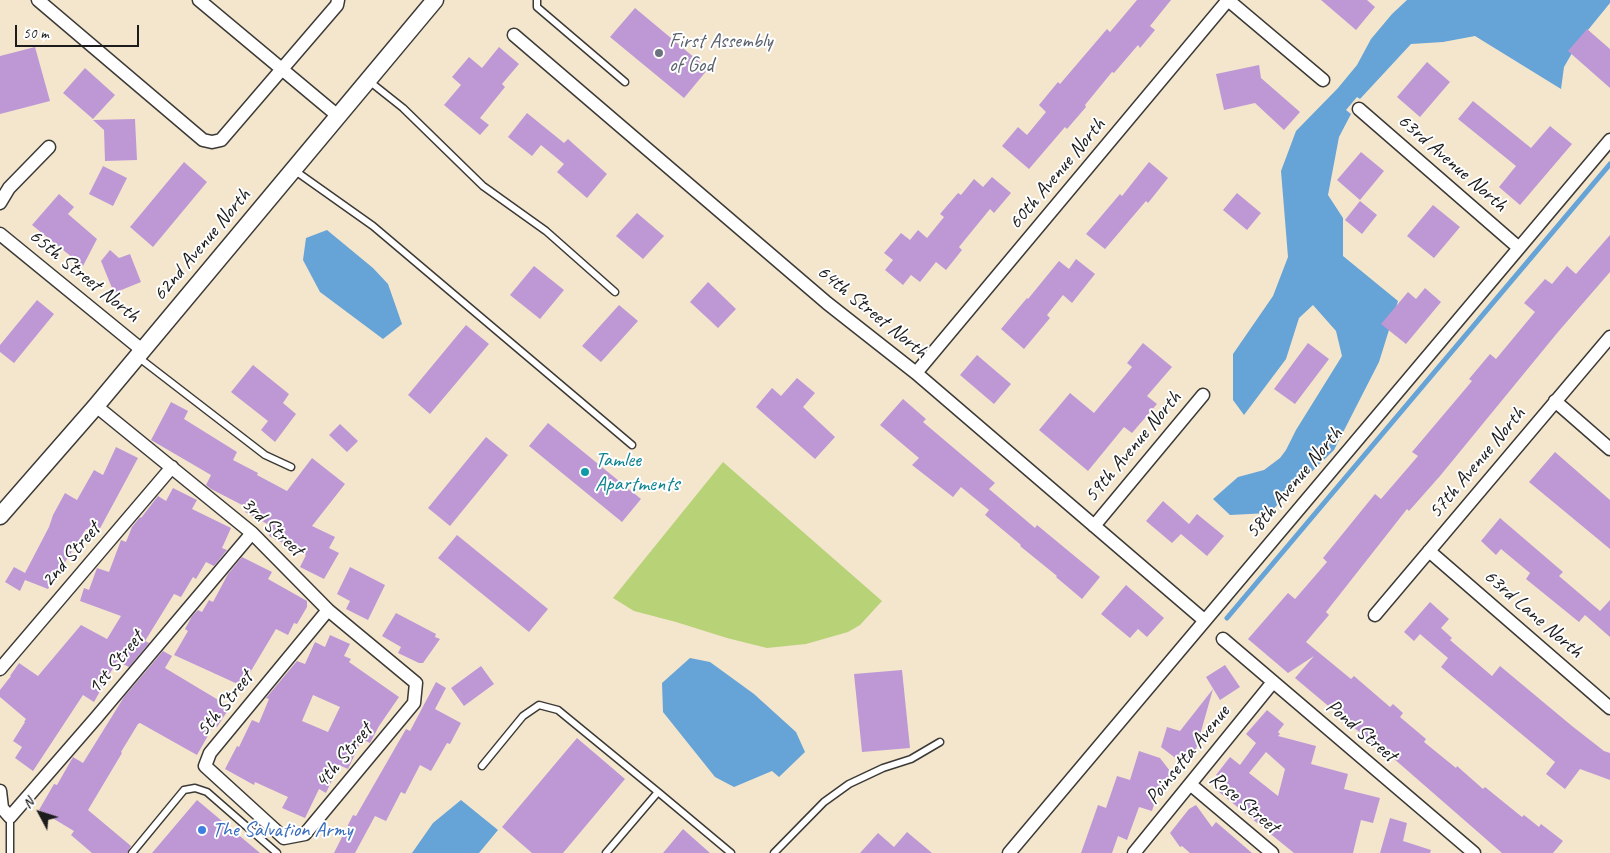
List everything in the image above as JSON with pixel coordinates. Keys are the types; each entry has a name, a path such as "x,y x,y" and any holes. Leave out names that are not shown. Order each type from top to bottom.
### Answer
{"street":[{"path":"38,0 203,140 212,142 221,140 337,5 338,0"},
{"path":"199,0 338,116"},
{"name":"62nd Avenue North","path":"0,516 96,406 435,0"},
{"path":"1228,0 1323,80"},
{"name":"60th Avenue North","path":"916,373 1228,0"},
{"name":"64th Street North","path":"514,35 827,303 916,373 1204,620"},
{"name":"63rd Avenue North","path":"1359,110 1519,248"},
{"name":"58th Avenue North","path":"1009,853 1610,140"},
{"path":"0,203 9,188 49,147"},
{"name":"65th Street North","path":"0,234 140,353"},
{"name":"57th Avenue North","path":"1375,615 1610,337"},
{"name":"59th Avenue North","path":"1094,526 1203,395"},
{"path":"1555,401 1610,449"},
{"name":"3rd Street","path":"96,406 252,534 328,610 416,683"},
{"name":"2nd Street","path":"0,669 172,467"},
{"name":"1st Street","path":"10,817 252,534"},
{"name":"63rd Lane North","path":"1429,551 1610,708"},
{"name":"5th Street","path":"284,838 205,766 210,753 328,610"},
{"name":"Pond Street","path":"1222,639 1474,853"},
{"name":"Poinsetta Avenue","path":"1134,853 1273,682"},
{"name":"4th Street","path":"284,838 305,834 414,703 416,683"},
{"name":"Rose Street","path":"1190,784 1272,853"},
{"path":"0,791 2,808 10,817"}],"lane":[{"path":"536,0 537,7 625,82"},
{"path":"368,80 403,108 483,186 546,231 615,292"},
{"path":"293,170 373,226 632,445"},
{"path":"140,353 265,455 291,467"},
{"path":"482,766 523,716 539,705 558,710 731,853"},
{"path":"774,853 824,802 850,784 883,768 911,758 940,742"},
{"path":"132,853 184,790 195,788 207,792 277,853"},
{"path":"606,853 658,792"},
{"path":"10,817 10,853"}],"green space":[{"path":"723,462 882,601 860,625 848,632 806,644 767,648 634,611 613,598"}],"water":[{"path":"1407,0 1610,0 1610,3 1579,41 1564,67 1561,89 1475,36 1443,42 1411,44 1360,99 1357,97 1346,110 1351,114 1339,137 1328,195 1343,218 1343,256 1398,301 1379,362 1334,450 1269,513 1230,515 1213,499 1238,477 1264,470 1280,458 1342,356 1336,331 1313,305 1299,318 1286,359 1244,415 1233,400 1233,354 1273,296 1288,257 1281,171 1296,131 1338,88 1357,65 1371,39 1392,14"},
{"path":"327,230 373,268 388,284 402,324 383,339 320,292 303,260 306,238"},
{"path":"690,658 710,662 754,694 796,732 805,752 779,777 772,771 734,787 715,777 663,712 662,683"},
{"path":"461,800 498,830 479,853 412,853 433,823"}],"building":[{"path":"1137,0 1171,0 1150,26 1155,30 1140,48 1138,45 1114,73 1112,72 1085,105 1086,107 1067,129 1065,127 1029,169 1002,146 1018,127 1027,135 1046,112 1039,105 1058,82 1060,84 1107,29 1110,32"},
{"path":"1321,0 1367,0 1375,7 1356,30"},
{"name":"First Assembly of God","path":"635,8 708,69 684,98 610,37"},
{"path":"1587,29 1610,49 1610,88 1568,51"},
{"path":"35,47 50,101 0,114 0,56"},
{"path":"499,47 519,64 502,84 505,87 480,118 489,125 480,135 444,105 461,85 452,77 469,57 482,68"},
{"path":"1427,62 1450,82 1420,117 1397,97"},
{"path":"1259,65 1261,78 1300,112 1284,130 1255,103 1224,110 1216,74"},
{"path":"85,68 115,95 93,119 63,93"},
{"path":"1473,101 1531,148 1550,126 1572,144 1520,205 1499,187 1516,166 1458,119"},
{"path":"527,113 564,143 568,139 607,174 587,198 557,172 564,164 541,145 532,156 508,137"},
{"path":"135,119 137,160 105,161 104,130 93,120"},
{"path":"1361,152 1384,171 1360,200 1337,180"},
{"path":"184,162 207,182 153,247 130,227"},
{"path":"1149,162 1168,178 1148,203 1146,201 1105,249 1086,234 1120,194 1122,196"},
{"path":"103,166 127,178 113,206 89,194"},
{"path":"992,177 1011,193 994,213 990,209 959,247 962,250 946,270 936,262 920,282 911,275 903,285 885,270 893,260 884,253 901,233 910,240 918,230 927,238 944,217 940,214 958,193 961,195 974,179 983,187"},
{"path":"1237,193 1261,213 1247,230 1223,210"},
{"path":"59,194 74,207 68,214 97,239 83,266 32,225"},
{"path":"1360,201 1377,215 1362,234 1345,220"},
{"path":"1433,205 1460,227 1434,258 1407,236"},
{"path":"637,213 664,236 643,259 616,236"},
{"path":"1610,235 1610,272 1558,332 1440,476 1409,511 1407,509 1326,612 1329,615 1306,642 1351,679 1354,676 1390,707 1393,704 1403,713 1400,717 1426,739 1424,742 1456,768 1457,766 1483,789 1485,787 1522,817 1524,815 1539,827 1541,824 1563,841 1553,853 1502,853 1377,744 1376,746 1295,678 1314,656 1288,673 1248,639 1288,593 1295,599 1327,562 1323,558 1375,494 1381,499 1418,456 1412,452 1472,381 1469,379 1490,354 1496,359 1535,312 1524,303 1545,279 1552,284 1567,266 1576,274"},
{"path":"110,250 119,258 130,254 141,282 114,293 101,261"},
{"path":"1076,259 1095,274 1072,303 1063,295 1047,315 1050,318 1024,349 1001,329 1059,261 1069,269"},
{"path":"534,266 564,290 540,319 510,295"},
{"path":"708,282 736,309 718,328 690,302"},
{"path":"1425,288 1441,302 1406,344 1381,324 1408,292 1416,299"},
{"path":"37,300 54,314 14,363 0,352 0,345"},
{"path":"619,305 638,321 601,362 582,346"},
{"path":"466,325 489,344 430,414 408,395"},
{"path":"1143,343 1172,367 1147,396 1157,404 1132,433 1124,427 1088,471 1039,430 1070,393 1094,413 1132,367 1127,363"},
{"path":"1308,343 1329,359 1295,404 1274,389"},
{"path":"977,355 1011,384 994,404 960,375"},
{"path":"253,365 289,394 283,403 296,414 275,442 261,430 268,421 231,392"},
{"path":"797,378 815,393 803,407 835,437 815,459 756,407 772,388 781,396"},
{"path":"903,399 926,419 923,422 995,483 989,489 1035,528 1037,525 1100,577 1082,599 985,515 989,510 961,487 953,497 912,465 919,458 880,425"},
{"path":"171,402 188,411 184,419 237,452 233,460 287,491 312,458 345,484 312,526 335,537 329,548 339,553 324,579 300,567 306,555 269,536 273,527 245,512 248,508 206,485 211,475 151,440"},
{"name":"Tamlee Apartments","path":"548,423 641,499 622,522 529,446"},
{"path":"340,424 358,441 347,452 329,435"},
{"path":"486,437 508,455 450,526 428,508"},
{"path":"116,447 138,458 97,534 86,529 48,589 25,580 20,591 5,582 14,567 25,573 65,493 77,500 94,470 103,475"},
{"path":"1555,452 1610,500 1610,549 1529,482"},
{"path":"173,488 197,500 192,509 231,528 222,548 227,550 214,566 206,562 196,579 193,577 181,597 174,594 145,641 149,643 129,667 117,661 94,702 83,695 33,771 15,758 22,747 13,741 26,719 0,697 0,690 19,663 38,676 81,625 107,639 121,616 80,601 84,588 89,590 97,568 109,572 121,540 126,542 132,527 158,496 166,501"},
{"path":"1163,501 1189,524 1197,514 1224,536 1207,556 1181,534 1172,543 1146,521"},
{"path":"1500,518 1563,572 1559,576 1600,611 1610,600 1610,637 1585,615 1579,622 1526,579 1530,573 1501,549 1496,555 1481,541"},
{"path":"457,535 548,609 529,632 438,558"},
{"path":"242,557 272,572 268,579 307,601 307,607 297,624 294,623 288,635 276,629 242,686 174,655 188,631 185,629 192,616 198,610 202,612 209,600 213,602 228,574"},
{"path":"350,567 385,585 368,620 346,609 350,601 337,594"},
{"path":"1126,585 1164,618 1147,637 1138,629 1130,638 1101,614"},
{"path":"1430,602 1449,619 1441,628 1452,638 1450,640 1492,676 1500,666 1572,726 1604,751 1610,753 1610,780 1580,769 1565,789 1546,774 1555,762 1441,667 1448,658 1420,634 1414,641 1404,632"},
{"path":"396,613 436,634 435,637 440,639 423,663 398,653 401,647 382,636"},
{"path":"330,635 350,644 344,656 351,659 349,662 399,697 370,743 362,739 348,769 339,765 326,793 319,789 305,818 282,808 288,797 255,782 254,785 225,769 237,746 239,747 252,720 259,723 269,699 266,698 297,661 305,664 315,642 325,647","holes":["313,695 340,707 328,732 302,721"]},
{"path":"163,651 172,656 165,668 230,707 217,727 214,725 197,755 140,723 138,724 88,810 131,846 127,853 92,853 71,835 74,831 39,810 54,784 57,785 73,757 83,763 124,697"},
{"path":"1225,665 1240,687 1220,700 1206,677"},
{"path":"481,666 494,684 464,706 451,688"},
{"path":"902,670 910,748 862,752 854,674"},
{"path":"436,682 446,688 435,709 461,723 450,744 447,743 431,771 420,765 405,794 401,792 386,821 375,816 355,853 334,853 353,815 356,816 406,729 410,731"},
{"path":"1213,689 1193,760 1180,757 1178,760 1161,747 1167,727 1180,731"},
{"path":"1267,710 1284,724 1278,732 1280,734 1278,736 1316,746 1311,764 1348,774 1344,789 1380,798 1373,823 1361,820 1353,853 1294,853 1219,792 1226,783 1216,775 1230,757 1240,765 1256,743 1246,734","holes":["1266,752 1285,769 1278,796 1249,773"]},
{"path":"577,738 625,779 563,853 532,853 502,827"},
{"path":"1139,751 1160,758 1173,775 1169,788 1160,785 1152,811 1139,807 1127,840 1118,836 1112,853 1081,853 1098,805 1106,808 1117,776 1130,780"},
{"name":"The Salvation Army","path":"197,800 260,853 152,853"},
{"path":"1196,805 1212,827 1216,822 1252,853 1190,853 1182,846 1180,847 1170,833 1189,809"},
{"path":"1390,818 1407,823 1403,841 1431,850 1430,853 1380,853"},
{"path":"683,829 710,853 663,853"},
{"path":"907,832 932,853 860,853 878,833 894,847"}],"waterway":[{"path":"1227,618 1610,164"}],"place":[{"name":"First Assembly of God","path":"659,53"},
{"name":"Tamlee Apartments","path":"585,472"},
{"name":"The Salvation Army","path":"202,830"}]}
